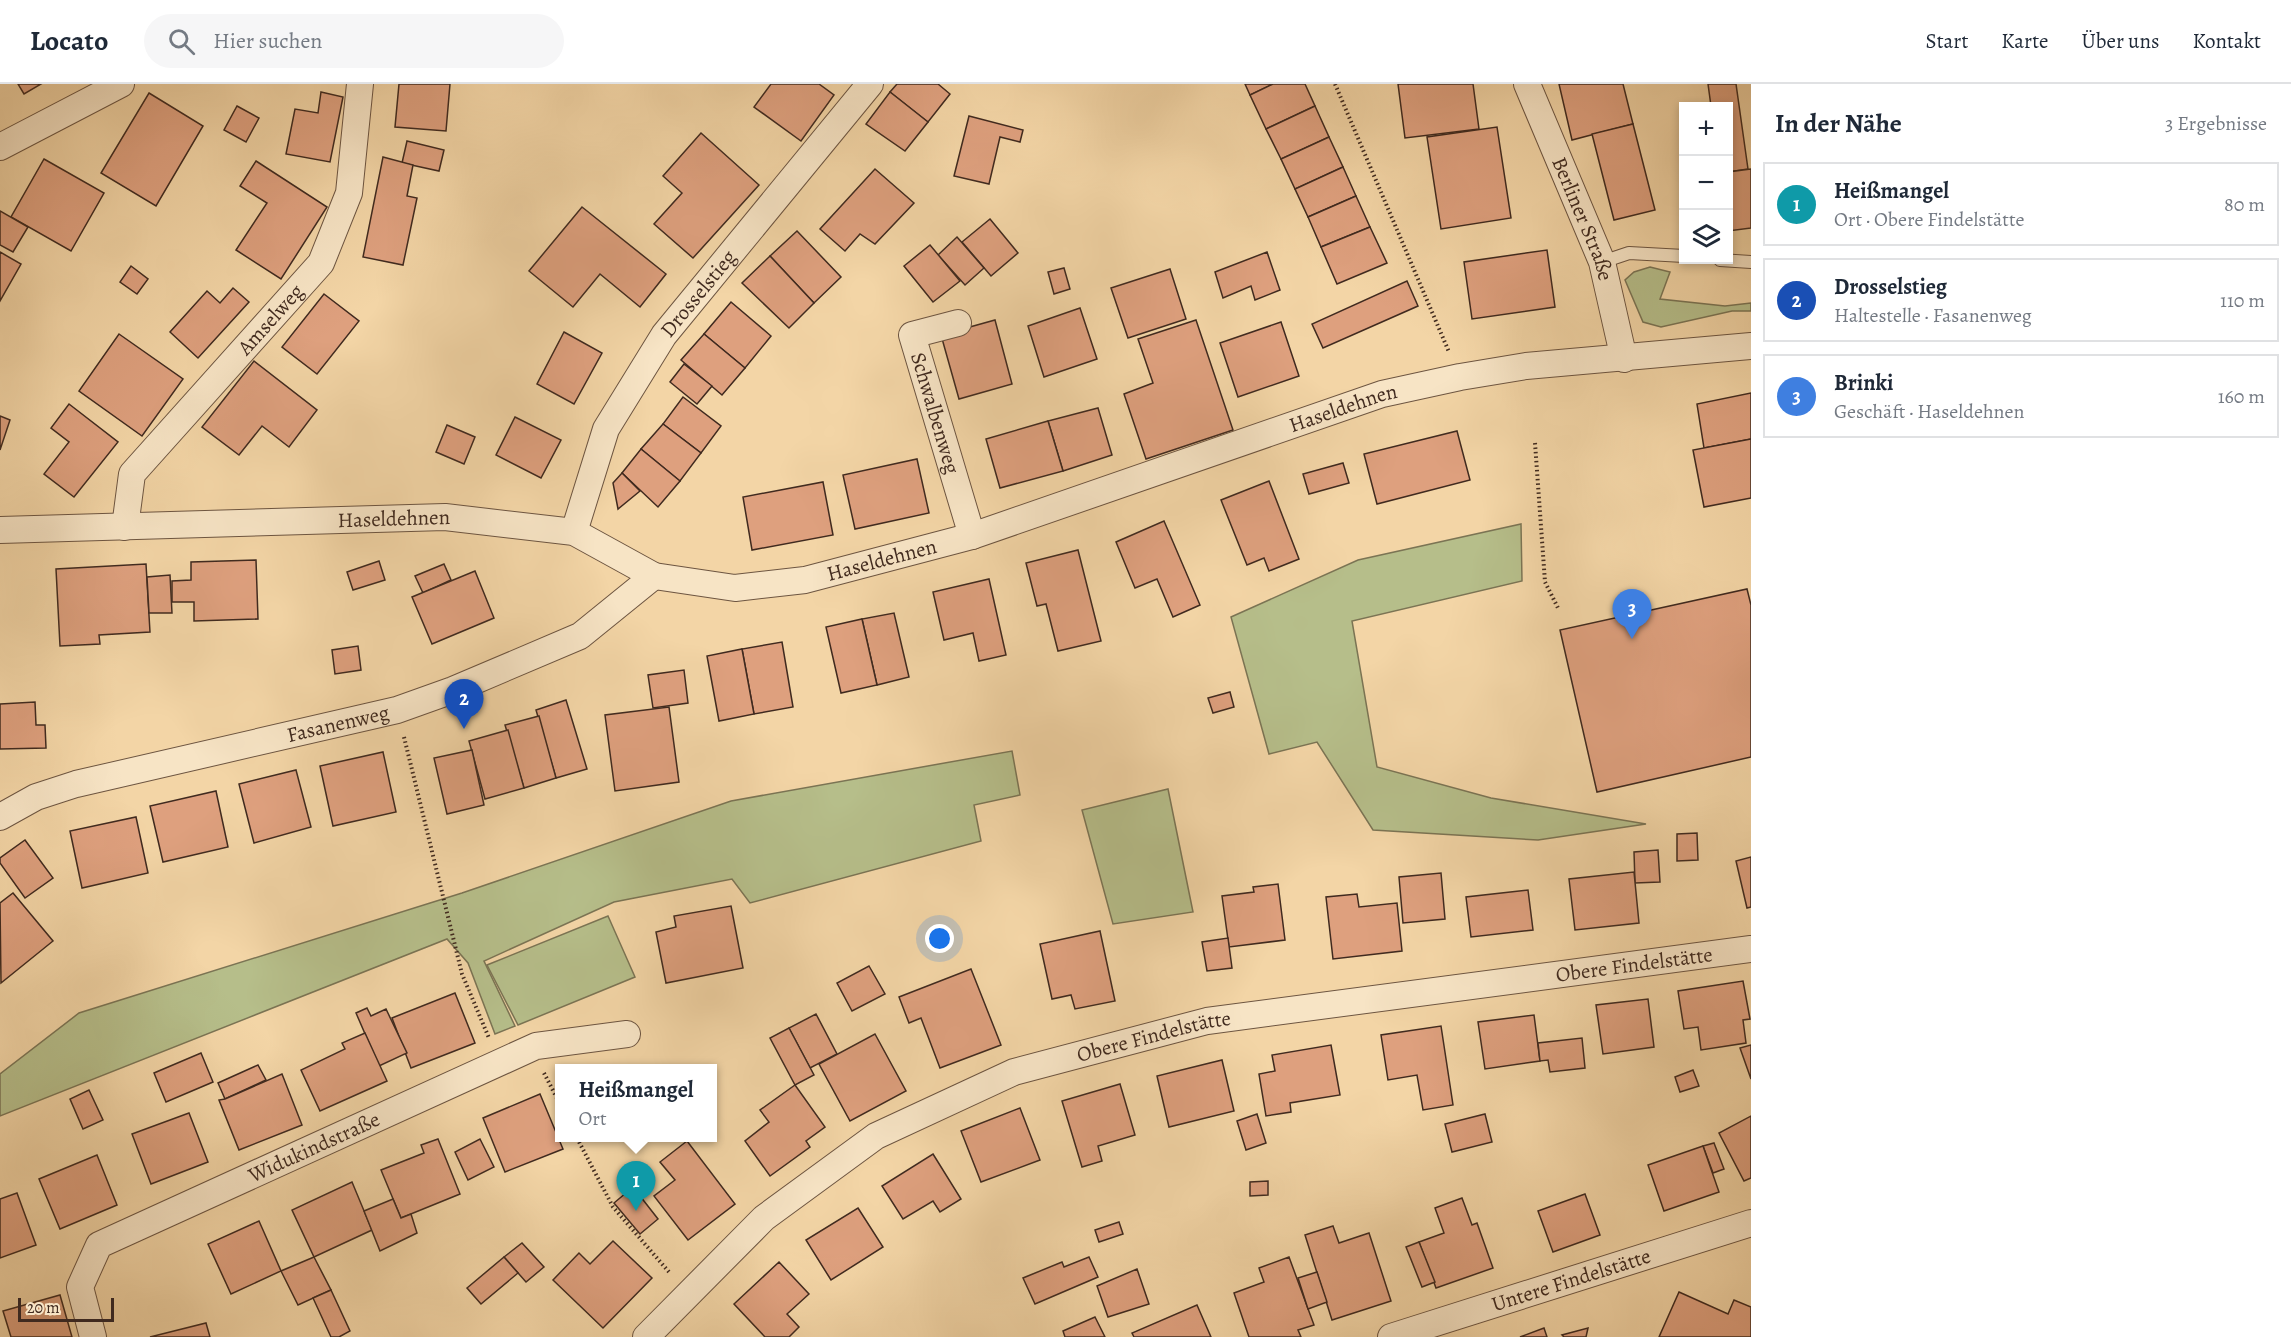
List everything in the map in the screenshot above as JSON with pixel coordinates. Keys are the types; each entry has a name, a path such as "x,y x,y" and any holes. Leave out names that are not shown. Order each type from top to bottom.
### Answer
{"street":[{"path":"0,147 121,84"},
{"name":"Amselweg","path":"125,527 132,474 321,262 350,193 360,84"},
{"name":"Drosselstieg","path":"574,532 606,429 664,335 870,84"},
{"name":"Berliner Straße","path":"1527,84 1602,262 1624,359"},
{"name":"Schwalbenweg","path":"958,323 912,334 972,536"},
{"name":"Haseldehnen","path":"0,530 445,517 574,532 654,576 735,588 805,580 972,536 1383,394 1460,377 1526,366 1751,346"},
{"name":"Fasanenweg","path":"0,817 36,796 76,784 397,710 453,690 580,636 654,576"},
{"name":"Obere Findelstätte","path":"646,1337 764,1218 876,1136 1014,1072 1207,1021 1751,949"},
{"name":"Widukindstraße","path":"93,1337 80,1287 99,1245 536,1046 627,1034"},
{"name":"Untere Findelstätte","path":"1391,1337 1751,1223"}],"lane":[{"path":"1602,262 1629,253 1679,256"},
{"path":"1733,261 1751,262"}],"path":[{"path":"1335,84 1460,377"},
{"path":"1536,443 1545,582 1559,610"},
{"path":"397,710 462,974 499,1064"},
{"path":"580,1142 613,1207 688,1294"}],"green space":[{"path":"1650,267 1670,272 1660,299 1725,306 1751,303 1751,311 1732,311 1661,327 1643,322 1625,280 1634,272"},
{"path":"1521,524 1522,581 1352,621 1377,767 1491,798 1646,824 1538,840 1373,830 1317,742 1269,754 1231,617 1358,560"},
{"path":"1012,751 1020,795 974,805 981,841 750,903 732,879 614,902 484,961 515,1026 495,1034 468,963 447,939 0,1116 0,1074 79,1013 462,893 731,801"},
{"path":"1168,789 1193,912 1113,924 1082,810"},
{"path":"608,916 635,977 518,1025 487,965"}],"building":[{"path":"18,84 41,84 24,94"},
{"path":"399,84 450,84 446,131 395,127"},
{"path":"771,84 819,84 834,95 801,141 754,107"},
{"path":"897,84 938,84 950,94 928,122 890,92"},
{"path":"1245,84 1273,84 1250,95"},
{"path":"1273,84 1305,84 1315,106 1266,129 1250,95"},
{"path":"1398,84 1473,84 1479,129 1405,138"},
{"path":"1559,84 1623,84 1633,124 1572,140"},
{"path":"1708,84 1736,84 1748,169 1733,171 1733,102 1710,102"},
{"path":"321,92 343,97 330,162 286,154 295,109 318,113"},
{"path":"890,92 928,122 905,151 866,124"},
{"path":"149,93 203,126 156,206 101,173"},
{"path":"237,106 259,118 246,142 224,130"},
{"path":"1315,106 1329,137 1281,159 1266,129"},
{"path":"969,116 1023,130 1020,142 1000,137 989,184 954,176"},
{"path":"1633,124 1655,210 1614,220 1592,134"},
{"path":"1497,127 1511,218 1441,229 1427,137"},
{"path":"701,133 759,185 693,258 654,224 682,193 663,176"},
{"path":"1329,137 1343,167 1295,189 1281,159"},
{"path":"407,141 444,150 439,171 402,163"},
{"path":"383,157 413,165 407,196 417,198 403,265 363,257"},
{"path":"44,159 104,193 71,251 11,217"},
{"path":"256,161 327,207 281,279 236,250 267,203 240,186"},
{"path":"1343,167 1356,196 1308,217 1295,189"},
{"path":"875,169 914,203 875,244 860,234 845,251 820,229"},
{"path":"1751,169 1751,228 1733,230 1733,171"},
{"path":"1356,196 1370,227 1321,247 1308,217"},
{"path":"582,207 666,274 640,307 600,274 573,307 529,271"},
{"path":"0,211 28,227 13,252 0,245"},
{"path":"990,219 1018,253 991,276 962,242"},
{"path":"1370,227 1387,263 1337,284 1321,247"},
{"path":"797,231 841,277 814,303 770,256"},
{"path":"957,237 984,268 965,285 938,255"},
{"path":"930,245 960,281 933,302 904,266"},
{"path":"1547,250 1555,307 1472,319 1464,262"},
{"path":"0,252 21,264 0,301"},
{"path":"1267,252 1280,290 1255,300 1251,286 1223,298 1215,272"},
{"path":"770,256 814,303 789,328 742,283"},
{"path":"131,266 148,279 137,294 120,282"},
{"path":"1064,268 1070,289 1054,294 1048,272"},
{"path":"1170,269 1186,319 1128,338 1111,288"},
{"path":"1407,281 1418,306 1323,348 1312,324"},
{"path":"233,288 249,302 198,358 170,332 207,291 220,303"},
{"path":"324,294 359,321 317,374 282,347"},
{"path":"731,302 771,336 745,368 704,334"},
{"path":"1080,308 1097,359 1044,377 1028,326"},
{"path":"995,320 1012,384 959,399 941,335"},
{"path":"1196,320 1233,430 1146,459 1124,394 1153,383 1138,339"},
{"path":"1281,322 1299,376 1238,397 1220,343"},
{"path":"564,332 602,353 574,404 537,384"},
{"path":"119,334 183,379 142,436 79,391"},
{"path":"704,334 745,368 722,395 681,360"},
{"path":"254,361 317,410 289,447 262,426 239,455 202,427"},
{"path":"684,364 712,386 697,404 670,382"},
{"path":"1751,393 1751,439 1704,448 1697,404"},
{"path":"683,397 721,426 701,453 663,424"},
{"path":"69,404 118,442 74,497 44,474 69,442 51,428"},
{"path":"1098,408 1112,455 1063,471 1048,421"},
{"path":"0,416 10,420 0,450"},
{"path":"515,417 561,440 541,478 496,455"},
{"path":"1048,421 1063,471 1000,488 986,439"},
{"path":"663,424 701,453 680,481 641,449"},
{"path":"447,425 475,437 464,464 436,452"},
{"path":"1457,431 1470,480 1377,504 1364,454"},
{"path":"1751,439 1751,498 1704,507 1693,450"},
{"path":"641,449 680,481 658,507 622,473"},
{"path":"917,459 929,513 855,529 843,475"},
{"path":"1343,463 1349,483 1309,494 1303,474"},
{"path":"622,473 640,491 618,509 613,483"},
{"path":"1269,481 1299,559 1269,571 1264,558 1247,565 1221,500"},
{"path":"823,482 833,535 752,550 743,497"},
{"path":"1164,521 1200,605 1173,617 1157,579 1135,588 1116,542"},
{"path":"1078,550 1101,641 1058,651 1046,604 1037,606 1026,563"},
{"path":"256,560 258,619 194,621 194,602 172,602 172,581 191,580 191,562"},
{"path":"379,561 385,580 353,590 347,572"},
{"path":"146,564 150,632 99,635 100,644 60,646 56,569"},
{"path":"444,564 451,580 423,593 415,576"},
{"path":"475,571 494,618 432,644 412,597"},
{"path":"170,575 172,613 149,613 147,577"},
{"path":"989,579 1006,655 979,661 973,633 944,640 933,592"},
{"path":"1747,589 1751,605 1751,757 1597,792 1560,630"},
{"path":"894,613 909,677 877,685 862,619"},
{"path":"862,619 877,685 841,693 826,627"},
{"path":"782,642 793,707 754,714 742,649"},
{"path":"358,646 361,670 335,674 332,650"},
{"path":"742,649 754,714 719,721 707,656"},
{"path":"684,670 688,703 653,708 648,675"},
{"path":"1230,692 1234,707 1213,713 1208,698"},
{"path":"566,700 587,769 556,778 536,710"},
{"path":"35,702 36,725 45,725 46,748 0,749 0,704"},
{"path":"669,707 679,782 615,791 605,715"},
{"path":"539,716 556,778 524,788 505,725"},
{"path":"508,730 524,788 485,799 469,741"},
{"path":"472,750 484,805 447,814 434,758"},
{"path":"383,752 396,812 333,826 320,766"},
{"path":"296,770 311,827 254,843 239,784"},
{"path":"216,791 228,847 163,862 150,806"},
{"path":"136,817 148,873 82,888 70,831"},
{"path":"1697,833 1698,860 1677,861 1677,834"},
{"path":"25,840 53,878 25,898 0,863 0,858"},
{"path":"1658,850 1660,882 1635,883 1634,852"},
{"path":"1751,857 1751,907 1747,908 1736,861"},
{"path":"1634,872 1639,923 1575,930 1569,879"},
{"path":"1441,873 1445,919 1403,923 1399,877"},
{"path":"1278,884 1285,940 1229,947 1222,896 1254,892 1253,887"},
{"path":"1528,890 1533,930 1471,937 1466,897"},
{"path":"13,893 53,941 1,983 0,903"},
{"path":"1357,894 1359,907 1397,903 1402,951 1333,959 1326,897"},
{"path":"731,906 743,968 666,983 656,932 676,927 674,916"},
{"path":"1100,931 1115,1001 1075,1009 1071,995 1052,999 1040,944"},
{"path":"1228,938 1232,968 1207,971 1202,942"},
{"path":"869,966 885,994 852,1011 837,983"},
{"path":"971,969 1001,1045 940,1068 921,1018 909,1023 899,997"},
{"path":"1743,981 1750,1019 1743,1020 1746,1043 1701,1050 1698,1027 1684,1029 1678,991"},
{"path":"455,993 475,1043 411,1068 392,1018"},
{"path":"1648,999 1654,1047 1603,1054 1596,1005"},
{"path":"367,1008 371,1016 386,1009 407,1053 379,1066 356,1013"},
{"path":"816,1014 837,1054 810,1068 789,1028"},
{"path":"1534,1015 1540,1061 1485,1069 1478,1022"},
{"path":"1441,1026 1453,1105 1423,1110 1417,1075 1388,1080 1381,1035"},
{"path":"789,1028 814,1075 795,1085 770,1038"},
{"path":"365,1033 387,1081 320,1111 301,1070 345,1049 342,1043"},
{"path":"875,1034 906,1091 850,1121 819,1064"},
{"path":"1582,1038 1585,1068 1550,1072 1548,1060 1540,1061 1538,1043"},
{"path":"1331,1045 1340,1095 1290,1103 1291,1112 1266,1116 1259,1074 1275,1071 1272,1055"},
{"path":"1751,1045 1751,1079 1740,1048"},
{"path":"201,1053 213,1082 166,1102 154,1073"},
{"path":"1222,1060 1234,1111 1169,1127 1157,1076"},
{"path":"258,1065 266,1080 225,1099 218,1083"},
{"path":"1693,1070 1699,1086 1680,1092 1675,1077"},
{"path":"282,1074 302,1125 239,1150 219,1100"},
{"path":"1120,1084 1135,1135 1098,1146 1102,1161 1082,1167 1062,1101"},
{"path":"795,1085 825,1127 806,1141 810,1147 770,1176 745,1141 769,1122 760,1110"},
{"path":"89,1090 103,1120 83,1129 70,1099"},
{"path":"540,1094 555,1130 555,1142 560,1142 563,1149 505,1172 483,1118"},
{"path":"1020,1108 1040,1160 981,1182 961,1131"},
{"path":"189,1113 208,1162 151,1184 132,1134"},
{"path":"1257,1114 1266,1143 1246,1150 1237,1121"},
{"path":"1485,1114 1492,1142 1452,1152 1445,1124"},
{"path":"1751,1116 1751,1178 1744,1181 1719,1133"},
{"path":"438,1139 460,1194 401,1218 381,1170 424,1153 421,1145"},
{"path":"480,1139 494,1167 468,1180 455,1152"},
{"path":"688,1142 735,1204 688,1240 654,1196 675,1180 660,1162"},
{"path":"1714,1143 1724,1169 1713,1173 1703,1146"},
{"path":"1703,1146 1719,1192 1664,1211 1648,1165"},
{"path":"933,1154 961,1199 940,1212 933,1201 903,1219 882,1186"},
{"path":"97,1155 117,1205 60,1229 39,1179"},
{"path":"1268,1181 1268,1195 1250,1196 1250,1182"},
{"path":"352,1182 372,1230 314,1257 292,1210"},
{"path":"633,1187 658,1219 640,1234 614,1203"},
{"path":"17,1193 36,1245 0,1258 0,1199"},
{"path":"1585,1194 1600,1235 1553,1252 1538,1211"},
{"path":"1462,1198 1472,1225 1477,1223 1493,1268 1436,1288 1419,1242 1444,1233 1435,1208"},
{"path":"393,1199 401,1218 411,1214 417,1233 380,1251 364,1211"},
{"path":"858,1208 883,1247 831,1280 806,1240"},
{"path":"259,1221 281,1271 231,1294 208,1244"},
{"path":"1119,1222 1123,1234 1099,1242 1095,1230"},
{"path":"1333,1226 1339,1243 1369,1233 1391,1301 1332,1320 1305,1235"},
{"path":"613,1241 652,1278 603,1328 553,1280 579,1253 590,1264"},
{"path":"1419,1242 1435,1282 1422,1287 1406,1247"},
{"path":"522,1243 544,1267 526,1282 504,1257"},
{"path":"314,1257 331,1290 298,1305 281,1271"},
{"path":"504,1257 518,1273 481,1304 467,1288"},
{"path":"1089,1257 1098,1277 1035,1304 1023,1278 1062,1262 1064,1267"},
{"path":"1289,1257 1314,1325 1298,1330 1301,1337 1249,1337 1234,1293 1264,1282 1259,1268"},
{"path":"779,1262 809,1294 787,1314 799,1327 789,1337 765,1337 734,1304"},
{"path":"1137,1269 1149,1304 1108,1317 1097,1286"},
{"path":"1317,1272 1327,1302 1308,1309 1298,1278"},
{"path":"331,1290 350,1331 339,1337 331,1337 313,1298"},
{"path":"1679,1292 1728,1314 1734,1300 1751,1307 1751,1337 1659,1337"},
{"path":"60,1295 72,1337 11,1337 3,1311"},
{"path":"1197,1305 1211,1337 1134,1337 1132,1333"},
{"path":"1095,1317 1105,1337 1065,1337 1063,1331"},
{"path":"206,1323 210,1337 150,1337"},
{"path":"1544,1328 1547,1337 1520,1337"},
{"path":"1588,1328 1586,1337 1564,1337 1562,1335"}],"place":[{"name":"Brinki","path":"1632,639"},
{"name":"Drosselstieg","path":"464,729"},
{"name":"Heißmangel","path":"636,1211"}]}
